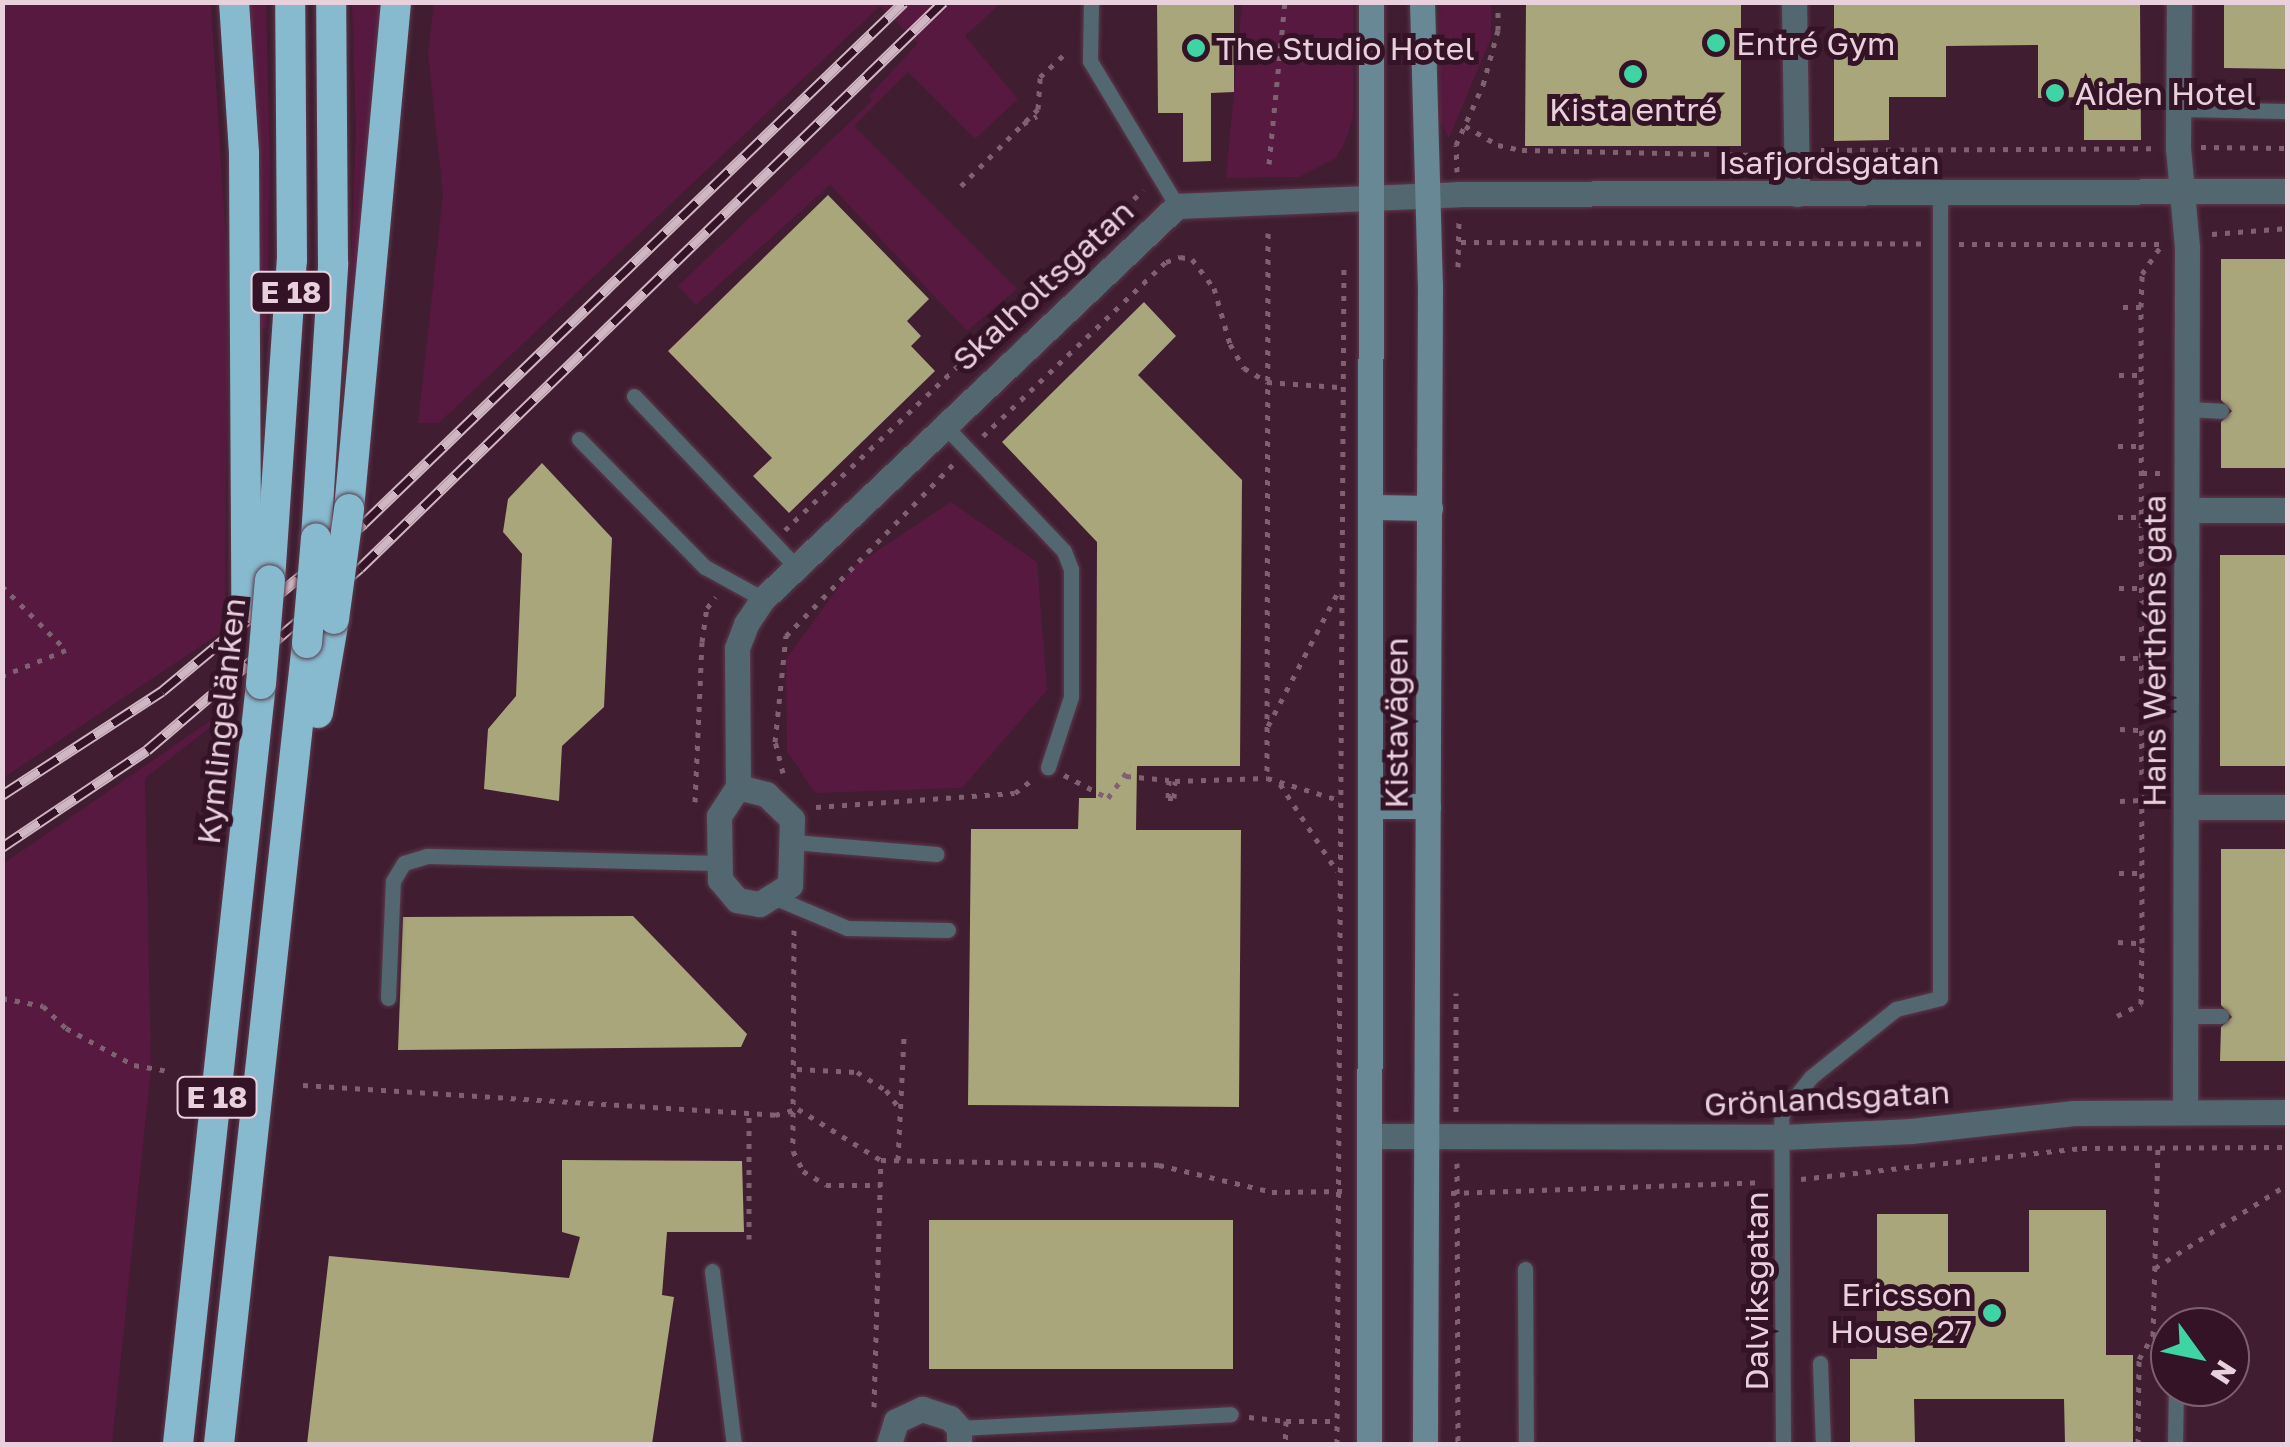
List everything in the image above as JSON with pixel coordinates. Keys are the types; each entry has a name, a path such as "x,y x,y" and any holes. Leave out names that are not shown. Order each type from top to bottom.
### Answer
{"highway":[{"path":"234,2 246,213 246,602 256,688"},
{"name":"Kymlingelänken","path":"178,1444 270,580 292,260 290,2"},
{"name":"E 18","path":"219,1444 278,937 316,538 334,264 331,2"},
{"path":"278,937 334,619 396,2"}],"street":[{"name":"Kistavägen","path":"1369,1444 1371,2"},
{"name":"Kistavägen","path":"1422,2 1430,508 1425,1444"},
{"path":"1794,2 1797,194"},
{"name":"Hans Werthéns gata","path":"2179,2 2181,191 2175,245 2188,409 2185,1112"},
{"name":"Isafjordsgatan","path":"1372,197 2288,192"},
{"name":"Skalholtsgatan","path":"720,863 719,816 738,787 738,648 763,599 1177,206 1372,197"},
{"path":"1373,506 1430,508"},
{"path":"2188,510 2288,510"},
{"path":"720,863 720,880 738,900 758,904 776,898 790,885 802,843 783,805 738,787"},
{"path":"1371,806 1428,806"},
{"path":"2186,808 2288,807"},
{"name":"Grönlandsgatan","path":"1369,1136 1784,1137 1911,1131 2074,1112 2288,1112"},
{"path":"889,1444 896,1421 922,1409 950,1418 959,1436"}],"lane":[{"path":"1091,2 1090,61 1177,206"},
{"path":"2179,110 2288,111"},
{"path":"1940,193 1940,244"},
{"name":"Dalviksgatan","path":"1783,1444 1781,1116 1811,1077 1896,1010 1940,998 1940,244"},
{"path":"634,396 796,567"},
{"path":"2188,409 2221,410"},
{"path":"943,424 1064,551 1071,569 1071,697 1048,767"},
{"path":"578,438 706,567 763,599"},
{"path":"802,843 936,854"},
{"path":"388,998 393,881 404,863 427,856 720,863"},
{"path":"776,898 847,928 948,930"},
{"path":"2185,1016 2221,1016"},
{"path":"1525,1269 1526,1444"},
{"path":"712,1271 734,1444"},
{"path":"1820,1362 1823,1444"},
{"path":"2176,1407 2176,1444"},
{"path":"959,1436 1231,1414"}],"path":[{"path":"1268,164 1285,2"},
{"path":"1458,285 1461,242 1456,145 1498,30 1498,2"},
{"path":"960,186 1038,108 1040,78 1078,42"},
{"path":"1023,124 1037,116"},
{"path":"1465,126 1498,146 1522,150 2288,148"},
{"path":"1461,242 2175,245 2228,228 2288,228"},
{"path":"1267,778 1268,232"},
{"path":"2117,1016 2141,1004 2142,274 2175,245"},
{"path":"790,784 775,742 786,636 815,600 1166,262 1192,258 1214,288 1237,361 1267,382 1339,387"},
{"path":"1337,1444 1341,266"},
{"path":"2118,307 2142,307"},
{"path":"2118,375 2142,375"},
{"path":"2118,446 2142,446"},
{"path":"2142,472 2170,473"},
{"path":"2118,517 2142,517"},
{"path":"2,586 66,650 2,676"},
{"path":"2118,588 2142,588"},
{"path":"1267,727 1339,591"},
{"path":"2120,658 2142,658"},
{"path":"2120,729 2142,730"},
{"path":"2142,758 2156,758"},
{"path":"804,800 813,807 1015,794 1048,767 1108,798 1131,766"},
{"path":"1125,776 1170,780 1168,798 1174,798 1175,781 1267,778 1339,800"},
{"path":"1278,782 1338,874"},
{"path":"2120,800 2141,800"},
{"path":"802,843 813,807"},
{"path":"2119,873 2142,873"},
{"path":"802,909 794,921 798,1109 793,1151 803,1171 826,1185 881,1185"},
{"path":"2118,942 2142,943"},
{"path":"1456,990 1458,1444"},
{"path":"2,998 43,1006 66,1028 134,1065 166,1071"},
{"path":"898,1160 904,1036"},
{"path":"797,1069 857,1072 886,1090 901,1111"},
{"path":"303,1086 749,1114 798,1109 881,1160 1159,1165 1272,1192 1338,1191"},
{"path":"749,1114 749,1239"},
{"path":"1458,1194 1784,1181 2082,1148 2288,1147"},
{"path":"2154,1307 2158,1148"},
{"path":"871,1421 881,1160"},
{"path":"2155,1268 2288,1184"},
{"path":"2138,1444 2140,1359 2150,1341"},
{"path":"1231,1414 1286,1422 1337,1421"},
{"path":"1285,1444 1286,1422"}],"shaded area":[{"path":"2,3 211,3 228,275 225,630 3,778"},
{"path":"250,3 266,3 270,163 267,328 260,329"},
{"path":"352,3 380,3 356,317 349,318 356,131"},
{"path":"434,3 1001,3 965,36 1018,99 975,139 908,72 854,126 1017,289 967,331 830,185 696,305 678,286 872,101 869,96 918,43 880,6 439,423 418,423 443,194 428,53"},
{"path":"1242,3 1353,3 1353,118 1336,158 1299,177 1226,178"},
{"path":"1439,3 1491,3 1491,38 1449,138 1440,121"},
{"path":"951,502 1037,562 1047,690 962,788 815,793 787,751 786,659 854,566"},
{"path":"217,716 216,723 145,778 151,1067 112,1444 3,1444 3,864"}],"building":[{"name":"The Studio Hotel","path":"1157,2 1234,2 1234,92 1211,93 1211,161 1183,162 1183,113 1158,113"},
{"name":"Kista entré","path":"1526,2 1741,2 1741,146 1525,146"},
{"path":"1834,2 2140,2 2141,140 2084,140 2084,97 2038,98 2038,45 1946,46 1946,97 1889,97 1889,140 1834,141"},
{"path":"2224,2 2288,2 2288,69 2224,68"},
{"path":"828,195 929,299 907,321 921,336 911,346 935,371 789,513 753,476 772,458 668,351"},
{"path":"2221,259 2288,259 2288,468 2221,468 2221,422 2232,411 2221,400"},
{"path":"1144,302 1176,336 1138,375 1242,480 1240,766 1137,766 1136,830 1241,830 1239,1107 968,1105 971,829 1078,829 1079,798 1096,798 1097,542 1002,442"},
{"path":"542,463 612,538 604,707 562,746 559,801 484,789 488,729 516,696 522,554 503,532 508,499"},
{"path":"2220,555 2288,555 2288,766 2220,766"},
{"path":"2221,849 2288,849 2288,1061 2220,1061 2221,1027 2232,1017 2221,1005"},
{"path":"633,916 747,1034 741,1047 398,1050 403,917"},
{"path":"562,1160 742,1161 744,1232 667,1232 662,1295 674,1297 652,1444 307,1444 329,1256 569,1278 580,1237 562,1232"},
{"name":"Ericsson House 27","path":"2029,1210 2106,1210 2106,1355 2133,1355 2133,1444 2065,1444 2064,1399 1914,1399 1915,1444 1850,1444 1850,1359 1877,1359 1877,1214 1948,1214 1948,1272 2029,1272"},
{"path":"929,1220 1233,1220 1233,1369 929,1369"}],"railway":[{"path":"2,795 162,691 364,523 904,2"},
{"path":"2,847 147,750 360,568 943,2"}],"place":[{"name":"Entré Gym","path":"1716,43"},
{"name":"The Studio Hotel","path":"1196,48"},
{"name":"Kista entré","path":"1633,74"},
{"name":"Aiden Hotel","path":"2055,93"},
{"name":"Ericsson House 27","path":"1992,1313"}]}
